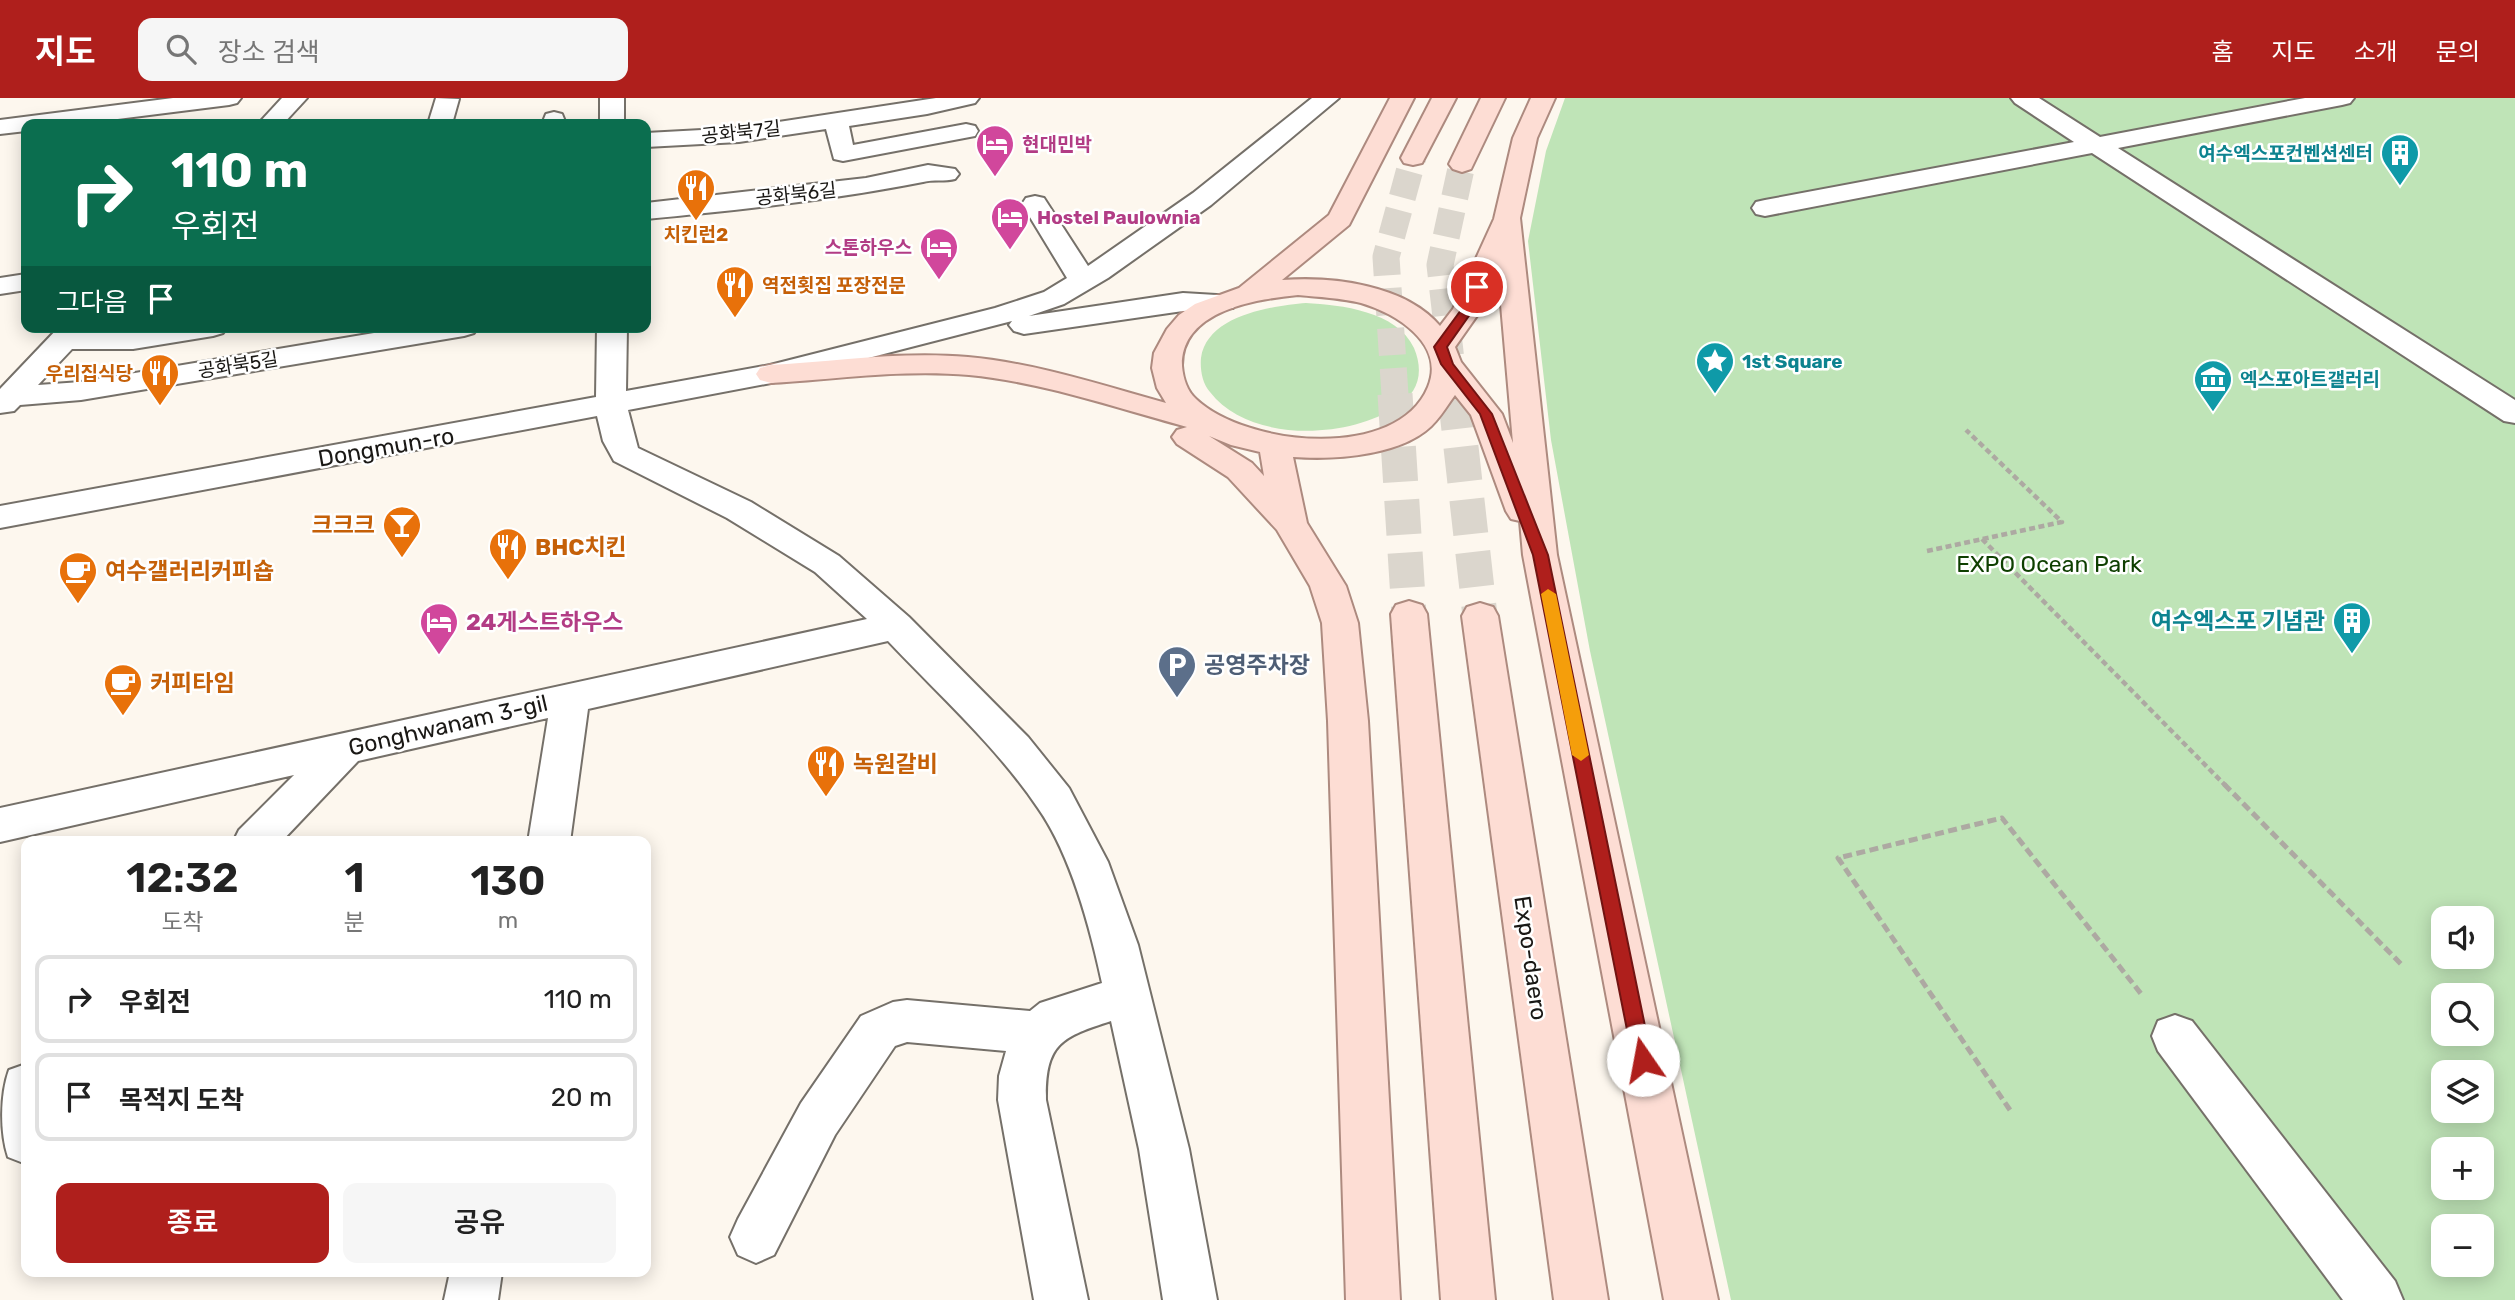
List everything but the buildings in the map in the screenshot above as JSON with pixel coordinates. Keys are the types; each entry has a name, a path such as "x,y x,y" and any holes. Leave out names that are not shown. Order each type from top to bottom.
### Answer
{"main road":[{"path":"1204,422 1178,398 1167,371 1172,344 1186,326 1236,298 1340,219 1402,98"},
{"path":"1413,158 1444,98"},
{"path":"1462,164 1493,98"},
{"path":"771,374 948,365 1031,376 1204,422 1237,438 1275,447 1334,449 1389,436 1428,412 1440,397 1446,381 1444,356 1507,218 1525,138 1544,98"},
{"path":"1507,218 1541,555 1691,1300"},
{"path":"1236,298 1298,287 1350,292 1375,298 1415,319 1431,332 1444,356 1486,414 1541,555"},
{"path":"1101,396 1168,427 1240,470 1290,523 1328,586 1340,623 1348,721 1373,1300"},
{"path":"1275,447 1290,523"},
{"path":"1409,614 1468,1300"},
{"name":"Expo-daero","path":"1480,616 1581,1300"}],"street":[{"path":"63,119 229,98"},
{"path":"275,119 295,98"},
{"path":"612,98 612,119"},
{"name":"공화북7길","path":"651,140 739,135 928,107 967,98"},
{"path":"892,345 1036,304 1083,281 1202,199 1327,98"},
{"path":"2023,98 2515,414"},
{"path":"1765,208 2342,98"},
{"path":"441,119 447,99"},
{"path":"836,121 843,154 966,131"},
{"path":"0,127 21,124"},
{"name":"공화북6길","path":"651,210 866,186 928,173 946,174"},
{"path":"1035,204 1083,281"},
{"path":"0,286 21,283"},
{"path":"892,345 1148,306 1236,298"},
{"path":"5,402 70,333"},
{"name":"공화북5길","path":"70,333 133,340 176,333"},
{"name":"공화북5길","path":"5,402 428,333"},
{"path":"612,333 612,405 618,443 625,454 739,510 794,542 846,580 896,626 1014,748 1055,799 1087,862 1116,945 1164,1149 1190,1300"},
{"name":"Dongmun-ro","path":"0,517 612,405 771,374 892,345"},
{"name":"Gonghwanam 3-gil","path":"0,825 896,626"},
{"path":"550,836 570,698"},
{"path":"260,836 346,748"},
{"path":"1061,1300 1022,1100 1021,1078 1027,1053 1039,1033 1056,1018 1128,995"},
{"path":"756,1237 818,1118 878,1031 892,1023 907,1021 1039,1033"},
{"path":"2175,1036 2376,1300"},
{"path":"21,1103 16,1120 21,1133"},
{"path":"471,1300 475,1277"}],"path":[{"path":"1927,551 2062,522 1966,430"},
{"path":"1982,539 2403,966"},
{"path":"2010,1110 1838,858 2002,818 2175,1036"}],"green space":[{"name":"EXPO Ocean Park","path":"1565,98 2515,98 2515,1300 1731,1300 1590,651 1551,440 1528,241 1546,151"},
{"path":"1306,303 1367,312 1395,326 1414,348 1419,365 1417,381 1410,395 1376,418 1326,430 1273,428 1227,409 1210,392 1203,380 1201,358 1206,343 1228,322 1243,316 1259,310"}],"tunnel":[{"path":"1395,395 1386,257 1413,158"},
{"path":"1455,395 1440,265 1462,164"},
{"path":"1395,394 1409,614"},
{"path":"1455,394 1480,616"}],"slow traffic":[{"path":"1548,594 1581,755"}],"place":[{"name":"현대민박","path":"995,178"},
{"name":"여수엑스포컨벤션센터","path":"2400,187"},
{"name":"치킨런2","path":"696,222"},
{"name":"Hostel Paulownia","path":"1010,251"},
{"name":"스톤하우스","path":"939,281"},
{"name":"역전횟집 포장전문","path":"735,319"},
{"name":"1st Square","path":"1715,395"},
{"name":"우리집식당","path":"160,407"},
{"name":"엑스포아트갤러리","path":"2213,413"},
{"name":"크크크","path":"402,559"},
{"name":"BHC치킨","path":"508,581"},
{"name":"여수갤러리커피숍","path":"78,605"},
{"name":"여수엑스포 기념관","path":"2352,655"},
{"name":"24게스트하우스","path":"439,656"},
{"name":"공영주차장","path":"1177,699"},
{"name":"커피타임","path":"123,717"},
{"name":"녹원갈비","path":"826,798"}],"route":[{"path":"1477,287 1467,310 1440,347 1447,364 1486,414 1541,555 1643,1060"}]}
